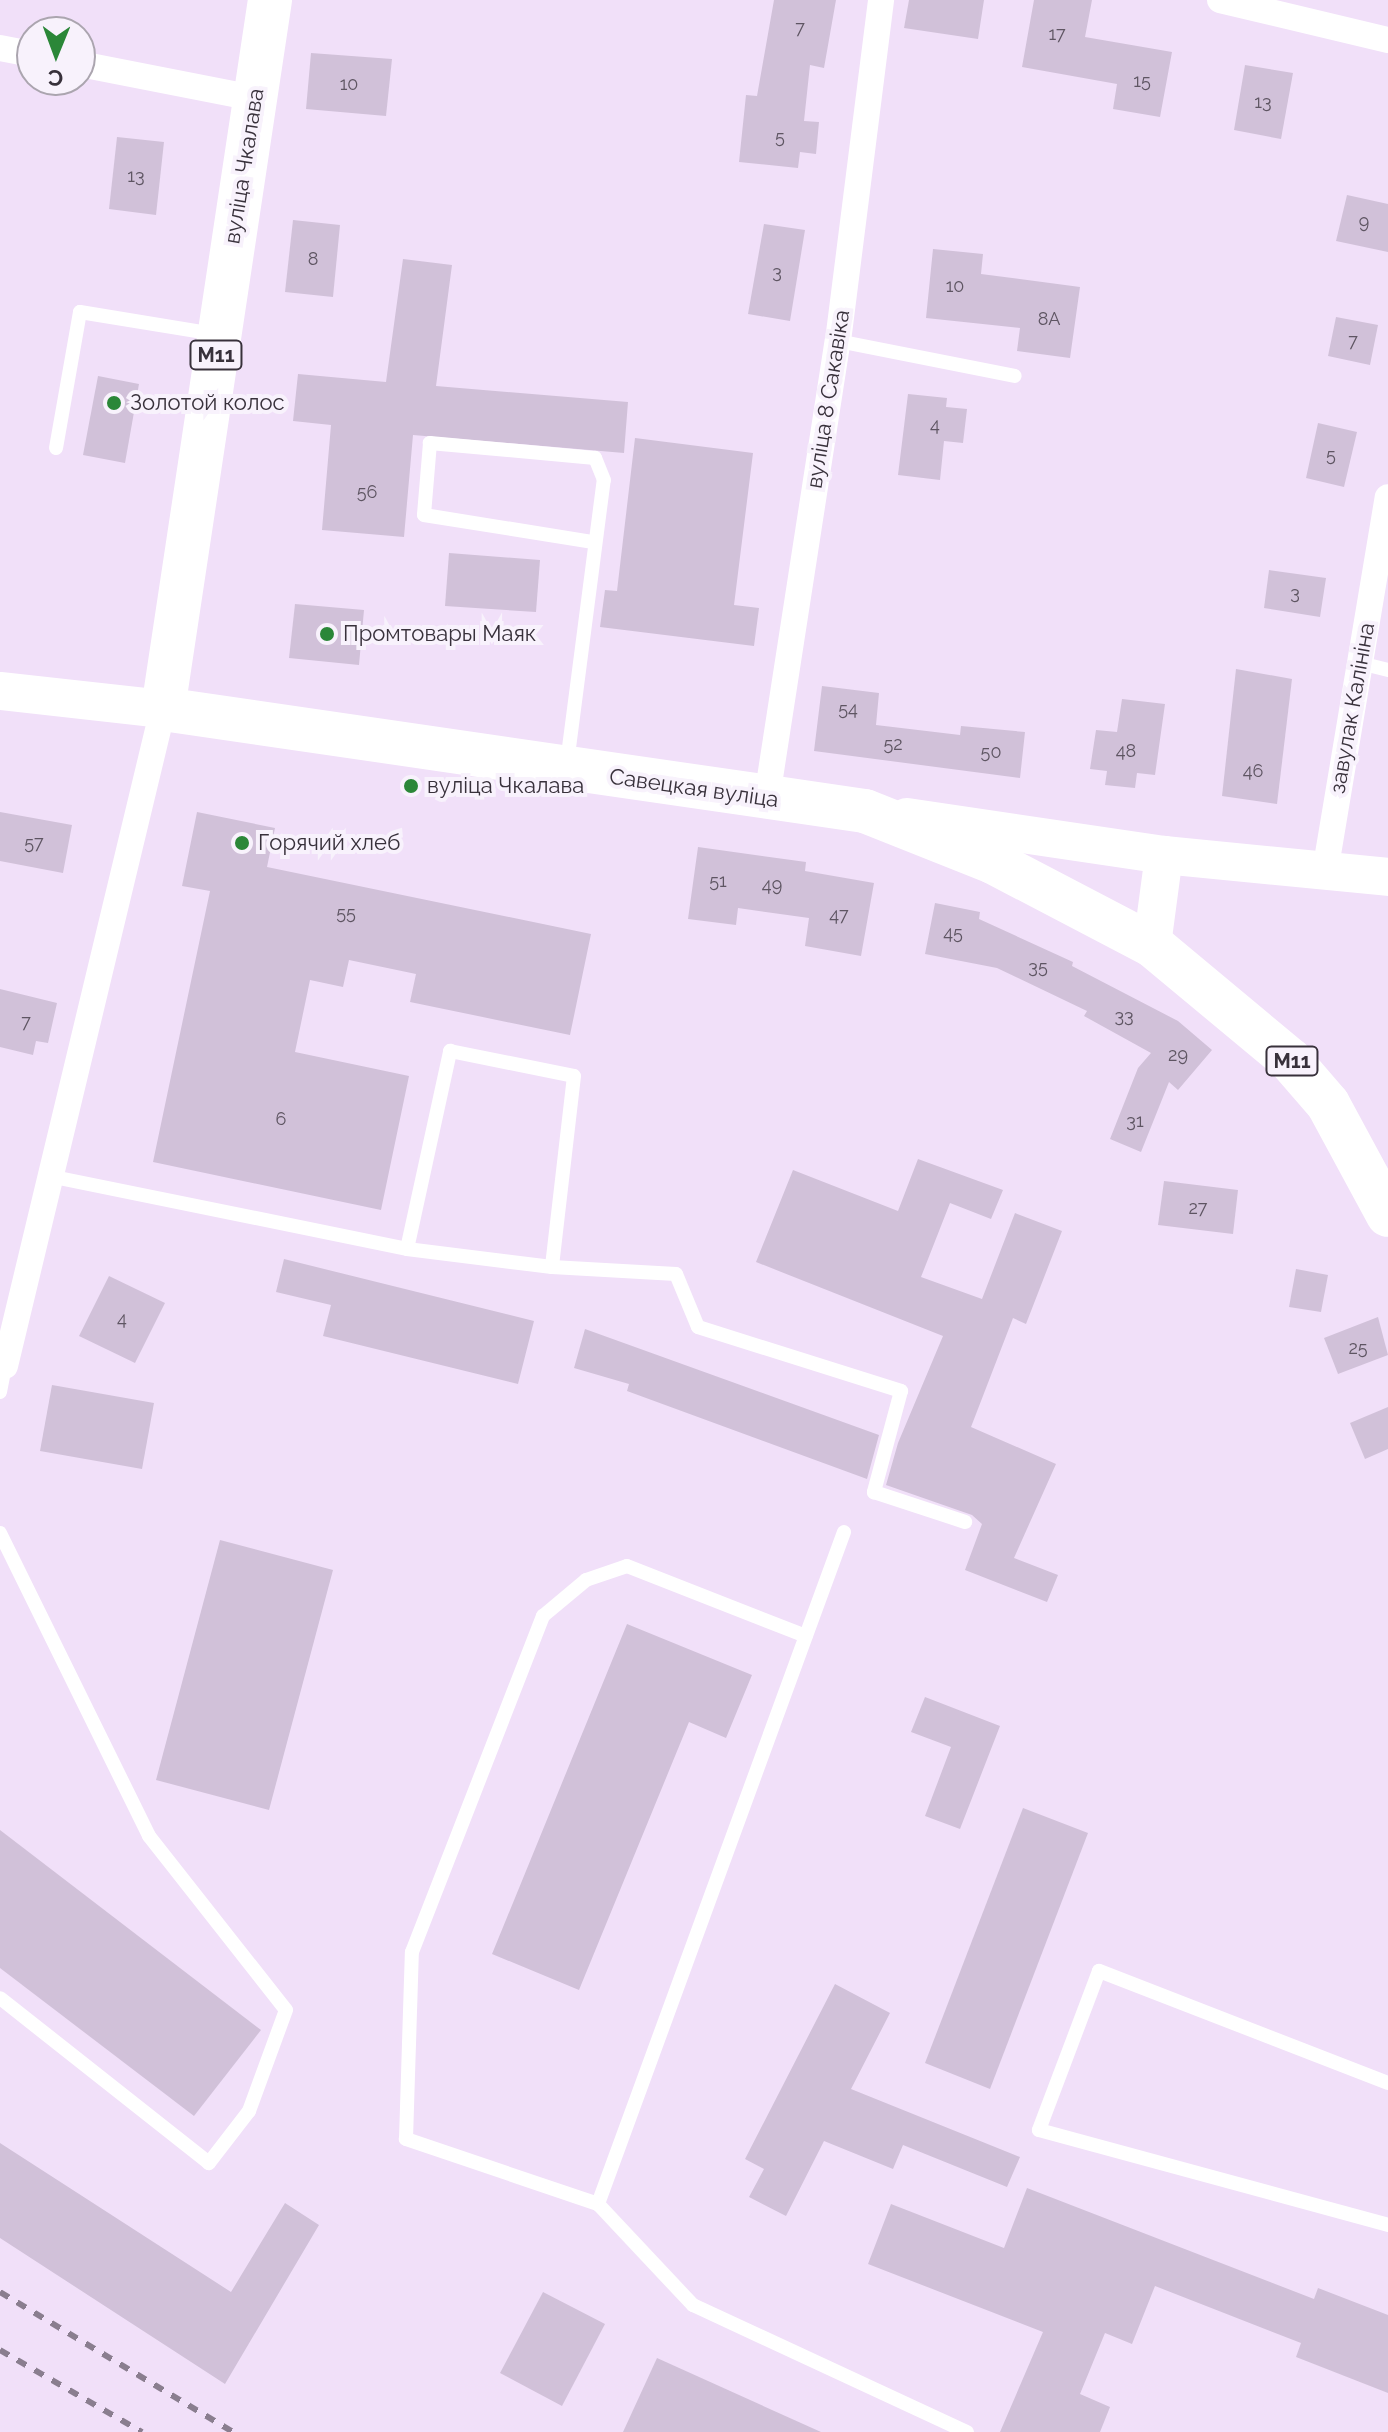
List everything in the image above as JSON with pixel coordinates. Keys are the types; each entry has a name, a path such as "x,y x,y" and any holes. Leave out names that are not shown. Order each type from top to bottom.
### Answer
{"highway":[{"name":"вуліца Чкалава","path":"163,709 270,0"},
{"name":"Савецкая вуліца","path":"163,709 566,771 865,811"},
{"name":"М11","path":"865,811 993,862 1152,945 1290,1060 1328,1104 1388,1215"}],"main road":[{"name":"Савецкая вуліца","path":"0,691 163,709"},
{"name":"Савецкая вуліца","path":"865,811 1164,855 1388,877"},
{"path":"1152,945 1164,855"}],"street":[{"name":"вуліца 8 Сакавіка","path":"767,797 838,341 881,0"},
{"path":"1220,0 1388,40"},
{"path":"96,67 254,98"},
{"name":"завулак Калініна","path":"1325,872 1388,497"},
{"name":"вуліца Чкалава","path":"3,1379 49,1176 163,709"}],"lane":[{"path":"56,448 80,312 219,335"},
{"path":"838,341 1015,376"},
{"path":"566,771 592,542 604,480 595,458 430,443 424,515 592,542"},
{"path":"1360,663 1388,670"},
{"path":"407,1249 450,1051 574,1076 552,1267"},
{"path":"49,1176 407,1249 552,1267 676,1274 698,1327 901,1391 874,1492 965,1522"},
{"path":"598,2204 844,1532"},
{"path":"0,1533 149,1836 286,2010 249,2111 209,2163 0,1998"},
{"path":"806,1636 627,1566 586,1580 543,1616 412,1952 406,2139 598,2204 693,2305 967,2432"},
{"path":"1388,2083 1099,1971 1039,2130 1388,2225"}],"building":[{"path":"774,0 836,0 824,68 810,65 804,121 819,122 816,154 800,152 798,168 739,162 746,95 757,96"},
{"path":"909,0 984,0 978,39 904,28"},
{"path":"1034,0 1092,0 1085,37 1172,52 1160,117 1113,109 1117,84 1022,67"},
{"path":"311,53 392,59 386,116 306,109"},
{"path":"1245,65 1293,73 1281,139 1234,130"},
{"path":"117,137 164,142 156,215 109,209"},
{"path":"1347,195 1388,204 1388,252 1336,241"},
{"path":"293,220 340,225 333,297 285,292"},
{"path":"764,224 805,230 790,321 748,314"},
{"path":"933,249 983,254 981,274 1080,287 1070,358 1017,351 1020,328 926,318"},
{"path":"403,259 452,265 436,386 628,402 624,453 413,435 404,537 322,530 331,425 293,421 298,374 386,382"},
{"path":"1336,317 1378,325 1370,365 1328,356"},
{"name":"Золотой колос","path":"98,376 139,384 125,463 83,455"},
{"path":"908,394 947,398 946,407 967,409 963,443 944,441 940,480 898,475"},
{"path":"1318,423 1357,432 1344,487 1306,478"},
{"path":"635,438 753,453 734,605 759,608 754,646 600,627 605,590 617,591"},
{"path":"449,553 540,560 536,612 445,606"},
{"path":"1269,570 1326,578 1320,617 1264,608"},
{"name":"Промтовары Маяк","path":"295,604 364,610 359,665 289,658"},
{"path":"1236,669 1292,679 1277,804 1222,796"},
{"path":"822,686 879,693 876,725 960,735 961,726 1025,732 1020,778 814,751"},
{"path":"1122,699 1165,704 1155,775 1137,773 1135,788 1105,785 1107,771 1090,769 1096,730 1117,732"},
{"path":"0,812 72,825 63,873 0,861"},
{"path":"197,812 275,828 267,867 591,934 570,1035 410,1002 416,974 349,960 343,987 310,980 295,1052 409,1076 381,1210 153,1162 210,891 182,886"},
{"path":"698,847 806,862 805,871 874,883 861,956 805,946 809,918 738,908 736,925 688,919"},
{"path":"935,903 980,912 979,919 1073,962 1072,966 1178,1021 1212,1050 1178,1090 1169,1082 1141,1152 1110,1139 1138,1068 1151,1053 1084,1016 1087,1011 997,968 925,954"},
{"path":"0,989 57,1003 48,1043 36,1041 33,1055 0,1047"},
{"path":"918,1159 1003,1190 991,1219 950,1203 921,1277 982,1299 1015,1213 1062,1231 1026,1324 1013,1318 971,1427 1056,1464 1014,1558 1058,1575 1047,1602 965,1570 982,1524 972,1515 886,1485 898,1443 943,1336 756,1262 793,1170 898,1211"},
{"path":"1164,1181 1238,1190 1233,1234 1158,1225"},
{"path":"284,1259 534,1321 518,1384 323,1336 331,1305 276,1292"},
{"path":"1296,1269 1328,1275 1321,1312 1289,1307"},
{"path":"109,1276 165,1303 135,1363 79,1336"},
{"path":"1378,1317 1388,1355 1338,1374 1324,1338"},
{"path":"585,1329 879,1435 867,1479 627,1391 629,1384 574,1368"},
{"path":"52,1385 154,1403 142,1469 40,1451"},
{"path":"1388,1407 1388,1449 1365,1459 1350,1423"},
{"path":"220,1540 333,1570 269,1810 156,1780"},
{"path":"627,1624 752,1675 726,1738 689,1722 579,1990 492,1954"},
{"path":"925,1697 1000,1726 960,1829 925,1816 951,1747 911,1732"},
{"path":"1023,1808 1088,1833 990,2089 925,2063"},
{"path":"0,1830 261,2030 194,2116 0,1968"},
{"path":"835,1984 890,2013 851,2089 1020,2157 1007,2187 903,2145 893,2169 824,2141 786,2216 749,2197 764,2169 745,2159"},
{"path":"0,2143 231,2292 285,2203 319,2225 225,2384 0,2238"},
{"path":"1027,2188 1314,2299 1318,2288 1388,2315 1388,2393 1296,2357 1301,2343 1155,2286 1132,2344 1105,2333 1080,2394 1110,2407 1100,2432 1000,2432 1043,2332 868,2264 891,2204 1004,2248"},
{"path":"543,2292 605,2324 562,2406 500,2373"},
{"path":"657,2358 821,2432 623,2432"}],"railway":[{"path":"0,2292 233,2432"},
{"path":"0,2350 142,2432"}],"place":[{"name":"Золотой колос","path":"114,403"},
{"name":"Промтовары Маяк","path":"327,634"},
{"name":"вуліца Чкалава","path":"411,786"},
{"name":"Горячий хлеб","path":"242,843"}]}
